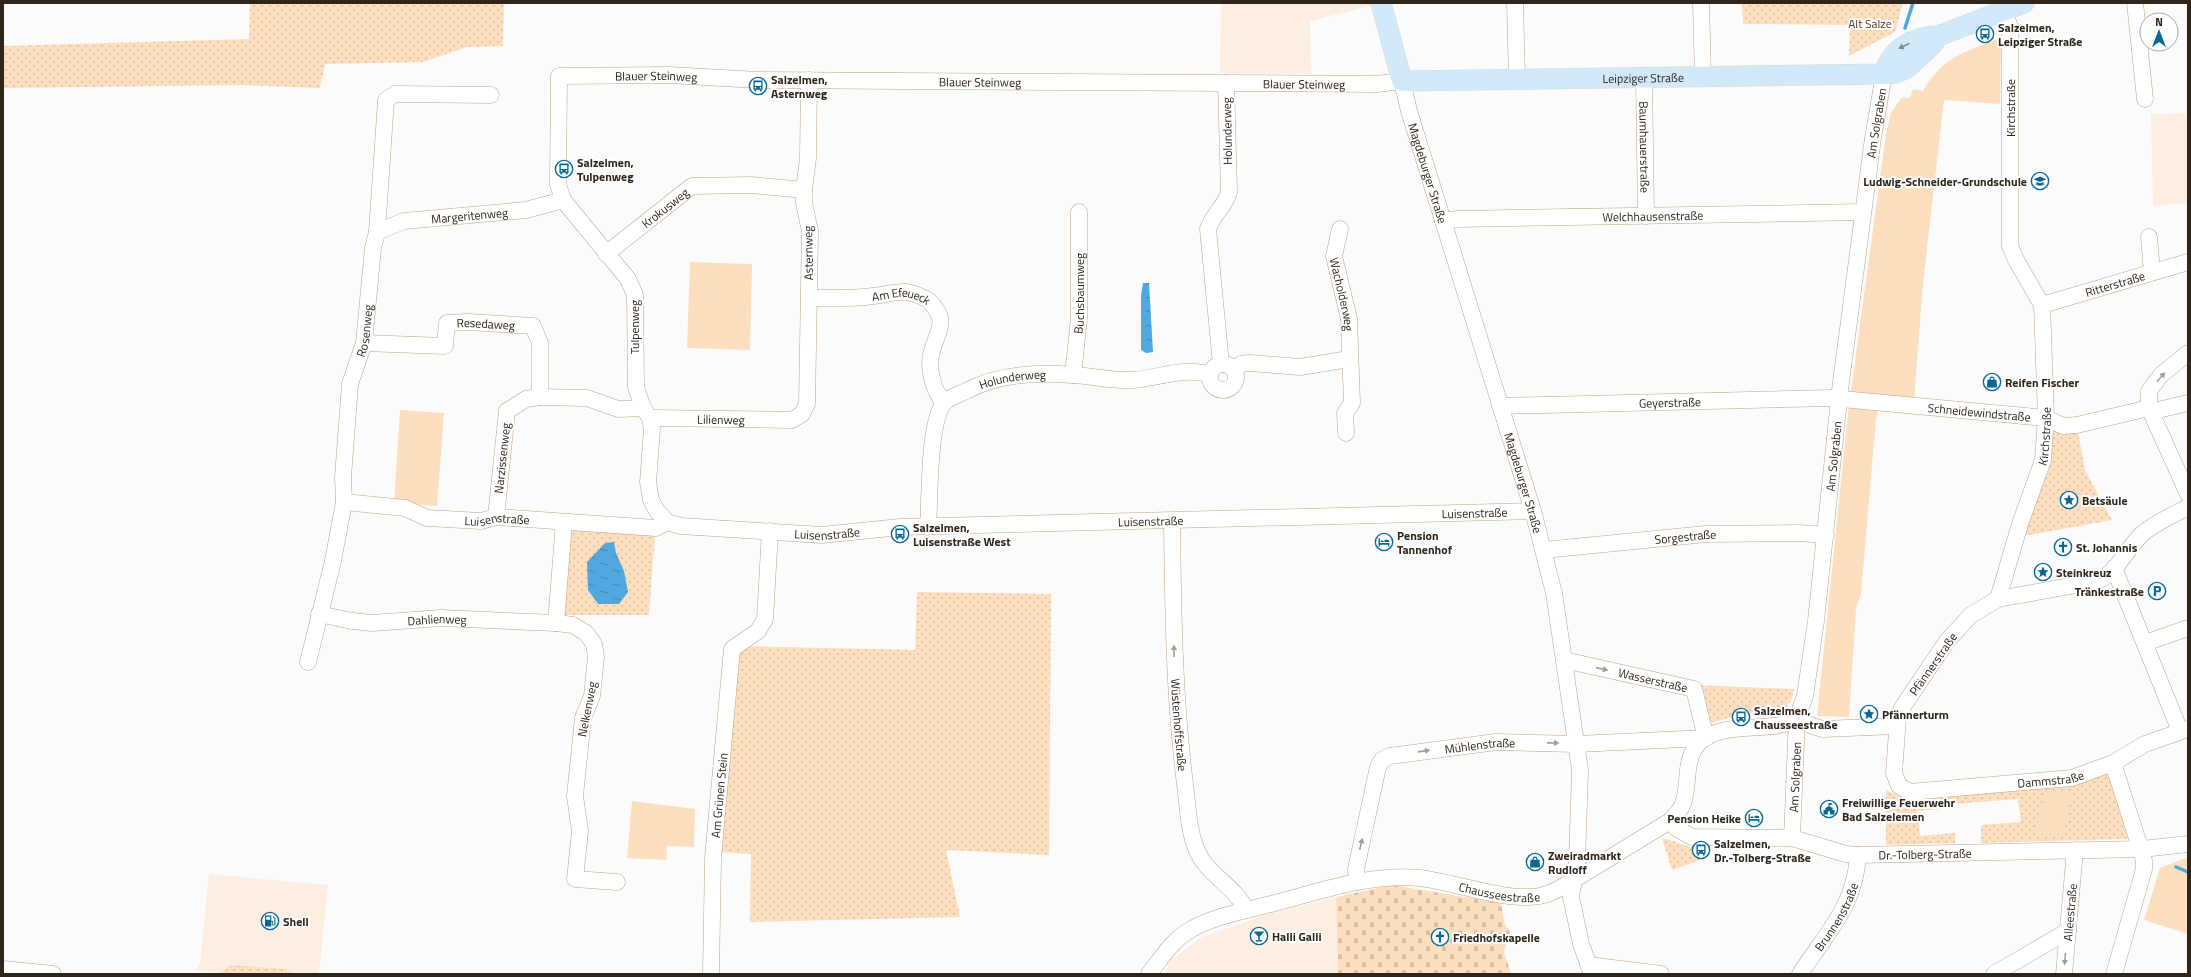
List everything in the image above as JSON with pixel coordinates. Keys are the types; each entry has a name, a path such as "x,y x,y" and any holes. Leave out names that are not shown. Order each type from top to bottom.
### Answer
{"main road":[{"name":"Magdeburger Straße","path":"1381,3 1402,81"},
{"name":"Leipziger Straße","path":"1402,81 1896,73 1907,68 1932,45 1938,36 2024,3"}],"street":[{"path":"1515,3 1517,80"},
{"path":"1701,3 1704,77"},
{"path":"2135,3 2145,99"},
{"name":"Kirchstraße","path":"1998,599 2020,524 2043,460 2046,418 2042,305 2016,260 2010,246 2010,27 2004,11"},
{"name":"Am Solgraben","path":"1792,838 1797,718 1803,706 1807,687 1826,535 1839,399 1875,125 1884,74"},
{"name":"Blauer Steinweg","path":"559,76 669,75 809,80 1376,84 1402,81"},
{"name":"Tulpenweg","path":"559,76 558,184 563,200 628,279 635,296 636,387 652,429 648,482 651,500 657,511 667,522"},
{"name":"Baumhauerstraße","path":"1644,78 1646,216"},
{"name":"Asternweg","path":"792,420 802,414 807,404 810,231 804,203 804,190 808,158 809,80"},
{"name":"Magdeburger Straße","path":"1402,81 1443,222 1533,511 1554,593 1577,744 1581,785 1577,862 1571,897 1581,944 1590,970"},
{"name":"Holunderweg","path":"944,402 974,387 1007,377 1042,374 1073,375 1103,380 1133,380 1181,371 1222,369 1208,229 1211,218 1226,200 1229,192 1226,83"},
{"name":"Rosenweg","path":"308,662 333,561 344,502 343,477 350,384 364,343 373,248 377,232 386,100 395,94 491,95"},
{"name":"Krokusweg","path":"606,254 692,186 751,185 804,190"},
{"name":"Margeritenweg","path":"377,232 404,221 526,210 563,200"},
{"name":"Buchsbaumweg","path":"1073,375 1079,319 1079,212"},
{"name":"Welchhausenstraße","path":"1443,222 1458,219 1863,212"},
{"name":"Wacholderweg","path":"1340,230 1334,256 1342,281 1349,319 1349,359 1352,403 1345,413 1346,433"},
{"path":"2149,238 2152,272"},
{"name":"Ritterstraße","path":"2042,305 2188,262"},
{"name":"Am Efeueck","path":"809,298 872,297 905,292 924,297 937,309 941,321 938,335 931,352 931,372 939,397 944,402"},
{"name":"Resedaweg","path":"364,343 445,346 447,323 469,322 533,326 540,343 540,397"},
{"path":"2188,353 2161,375 2149,391 2149,408 2188,494"},
{"path":"1222,369 1241,364 1300,367 1349,359"},
{"name":"Lilienweg","path":"540,397 587,398 618,409 647,413 792,420"},
{"name":"Narzissenweg","path":"496,517 507,411 526,399 540,397"},
{"name":"Geyerstraße","path":"1500,406 1839,399"},
{"name":"Schneidewindstraße","path":"1839,399 2046,418 2063,426 2077,425 2149,408 2158,410 2188,403"},
{"path":"928,526 934,428 944,402"},
{"name":"Luisenstraße","path":"344,502 405,508 427,518 481,521 496,517 656,528 667,522 681,526 822,535 900,527 928,526 1533,511"},
{"name":"Pfännerstraße","path":"1903,790 1896,780 1894,773 1896,726 1902,708 1947,641 1971,615 1998,599 2098,581 2108,576 2128,549 2144,533 2188,507"},
{"name":"Wüstenhoffstraße","path":"1172,520 1177,690 1191,831 1198,853 1211,872 1243,903 1246,910"},
{"path":"556,623 564,522"},
{"name":"Am Grünen Stein","path":"712,974 713,858 732,649 758,631 766,620 770,531"},
{"name":"Sorgestraße","path":"1544,550 1706,534 1799,533 1826,535"},
{"path":"2114,568 2145,644 2184,730"},
{"name":"Dahlienweg","path":"319,614 352,622 372,623 441,618 556,623"},
{"name":"Nelkenweg","path":"556,623 574,626 586,633 594,644 596,657 592,696 583,718 576,796 580,831 575,879 617,882"},
{"path":"2145,644 2188,628"},
{"name":"Wasserstraße","path":"1564,660 1694,689 1706,738"},
{"path":"1706,738 1742,728 1788,724 1797,718 1812,726 1823,729 1896,726"},
{"name":"Dammstraße","path":"1903,790 1918,792 2072,778 2113,763 2145,744 2184,730"},
{"name":"Mühlenstraße","path":"1357,882 1356,869 1378,767 1382,760 1390,756 1496,742 1577,744 1706,738"},
{"name":"Chausseestraße","path":"1149,974 1170,945 1189,930 1202,924 1246,910 1357,882 1390,878 1419,878 1529,897 1547,894 1574,880 1670,821 1678,813 1684,800 1691,755 1700,742 1706,738"},
{"path":"2113,763 2142,849 2144,869 2114,974"},
{"name":"Dr.-Tolberg-Straße","path":"1670,821 1676,828 1692,837 1792,838 1846,854 1858,855 2142,849 2188,844"},
{"name":"Alleestraße","path":"2064,974 2074,850"},
{"name":"Brunnenstraße","path":"1800,974 1847,904 1857,874 1858,855"},
{"path":"1994,974 2068,931"},
{"path":"3,969 53,974"},
{"path":"1590,970 1661,974"}],"shaded area":[{"path":"1221,3 1373,3 1374,5 1310,21 1311,74 1220,73"},
{"path":"2188,113 2188,203 2153,206 2151,114"},
{"path":"209,874 328,885 319,974 235,974 196,971 200,963"},
{"path":"1336,897 1338,974 1164,974 1171,960 1202,937 1268,914"}],"green space":[{"path":"250,3 504,3 503,46 467,47 423,62 325,64 320,88 244,85 3,88 3,46 249,39"},
{"name":"Alt Salze","path":"1742,3 1903,3 1895,32 1849,56 1850,25 1743,24"},
{"path":"2001,38 2000,104 1944,100 1923,283 1914,401 1882,399 1876,419 1861,594 1856,609 1849,717 1817,716 1848,413 1886,134 1891,113 1902,97 1910,98 1913,89 1923,91 1930,79 1947,63 1966,52"},
{"path":"690,262 752,264 750,350 687,348"},
{"path":"400,410 444,413 437,506 394,503"},
{"path":"2050,425 2077,427 2085,470 2112,520 2023,536"},
{"path":"567,525 655,533 649,615 562,615"},
{"path":"917,592 1051,594 1049,855 946,850 960,917 750,922 751,854 718,852 735,651 741,646 915,650"},
{"path":"1694,685 1794,689 1792,698 1786,709 1748,713 1703,725"},
{"path":"2107,774 2111,779 2129,837 2126,839 1981,843 1981,825 2021,822 2018,799 1953,804 1953,808 1918,811 1920,836 1955,833 1955,843 1886,845 1886,790 1896,795 1913,798 2080,782"},
{"path":"2072,791 2064,834 2035,834 2045,792"},
{"path":"632,801 695,809 694,847 667,846 666,860 627,858"},
{"path":"1662,838 1695,848 1700,860 1672,870"},
{"path":"2188,857 2188,934 2144,920 2160,868"},
{"path":"1392,885 1501,903 1505,925 1510,931 1504,952 1511,974 1338,974 1336,897"},
{"path":"231,965 286,969 292,974 220,974"}],"water":[{"path":"1143,283 1149,283 1153,352 1146,353 1141,350 1141,296"},
{"path":"614,542 616,553 624,571 628,592 619,604 598,604 588,590 587,562 605,543"}],"waterway":[{"path":"1905,28 1913,3"},
{"path":"2176,867 2188,872"}],"place":[{"name":"Salzelmen, Leipziger Straße","path":"1985,34"},
{"name":"Salzelmen, Asternweg","path":"758,86"},
{"name":"Salzelmen, Tulpenweg","path":"564,169"},
{"name":"Ludwig-Schneider-Grundschule","path":"2040,181"},
{"name":"Reifen Fischer","path":"1992,382"},
{"name":"Betsäule","path":"2069,500"},
{"name":"Salzelmen, Luisenstraße West","path":"900,534"},
{"name":"Pension Tannenhof","path":"1384,542"},
{"name":"St. Johannis","path":"2063,547"},
{"name":"Steinkreuz","path":"2043,572"},
{"name":"Tränkestraße","path":"2157,591"},
{"name":"Pfännerturm","path":"1869,714"},
{"name":"Salzelmen, Chausseestraße","path":"1741,717"},
{"name":"Freiwillige Feuerwehr Bad Salzelemen","path":"1829,809"},
{"name":"Pension Heike","path":"1754,818"},
{"name":"Salzelmen, Dr.-Tolberg-Straße","path":"1701,850"},
{"name":"Zweiradmarkt Rudloff","path":"1535,862"},
{"name":"Shell","path":"270,921"},
{"name":"Halli Galli","path":"1259,936"},
{"name":"Friedhofskapelle","path":"1440,937"}]}
